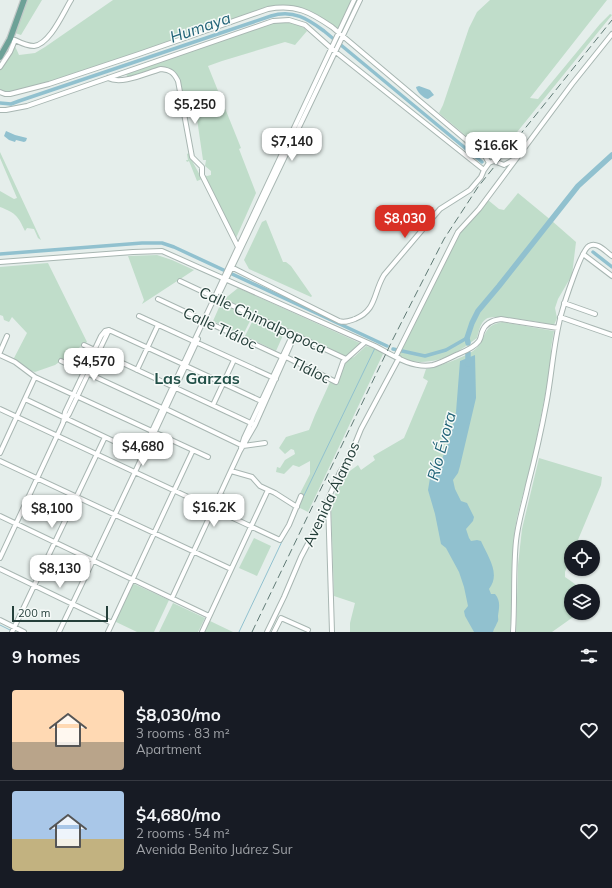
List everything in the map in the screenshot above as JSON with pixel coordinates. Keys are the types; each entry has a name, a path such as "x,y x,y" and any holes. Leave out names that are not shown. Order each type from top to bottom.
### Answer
{"main road":[{"path":"0,57 13,40 24,0"}],"street":[{"path":"0,67 10,52 13,40 32,46 43,42 50,36 71,0"},
{"path":"58,632 142,455 145,453 184,365 340,35 354,0"},
{"path":"340,35 360,0"},
{"path":"0,92 10,94 49,84 268,9 287,7 303,10 327,24 485,156 504,165 515,159"},
{"path":"0,110 27,106 279,20 295,20 305,25 334,48 484,170"},
{"name":"Avenida Álamos","path":"267,632 301,557 322,517 340,472 348,461 361,429 458,232 479,208 572,84 612,34"},
{"path":"230,268 238,246 334,48"},
{"path":"108,78 117,81 126,80 161,69 167,69 174,74 178,81 192,157 202,167 202,175 238,246"},
{"path":"123,73 126,80"},
{"path":"485,156 489,163"},
{"path":"230,268 339,321 350,321 363,315 368,310 372,305 379,284 384,275 440,209 470,190 481,177 489,163 494,161"},
{"path":"513,632 517,531 546,405 560,317 564,303 587,247 593,244 600,246 612,256"},
{"path":"0,262 158,251 172,255 225,278 364,343 411,363 423,365 444,361 476,344 481,338 483,328 494,320 501,319 558,328"},
{"path":"583,254 612,276"},
{"name":"Calle Chimalpopoca","path":"180,281 346,359"},
{"name":"Calle Tláloc","path":"158,299 284,357"},
{"path":"564,303 595,314"},
{"path":"139,316 274,379"},
{"path":"560,317 612,335"},
{"path":"137,370 158,325"},
{"path":"0,558 97,351 103,333 109,330 261,401"},
{"path":"172,598 294,335"},
{"path":"0,352 7,336"},
{"path":"346,359 364,343"},
{"path":"84,345 253,424"},
{"path":"0,355 15,362 36,377 208,457"},
{"name":"Tláloc","path":"284,357 336,382 346,359"},
{"path":"213,405 234,360"},
{"path":"61,361 242,446 265,443"},
{"path":"0,453 36,377"},
{"path":"253,424 261,401 274,379"},
{"path":"25,399 142,455"},
{"path":"0,409 280,540 289,525 301,496"},
{"path":"12,632 105,437"},
{"path":"108,632 193,450"},
{"path":"0,461 231,569"},
{"path":"231,471 252,477 260,486 297,507"},
{"path":"202,632 268,490"},
{"path":"220,495 232,500"},
{"path":"328,499 332,632"},
{"path":"0,516 209,616"},
{"path":"0,569 112,623"},
{"path":"274,632 281,618 308,630"},
{"path":"0,620 24,632"}],"green space":[{"path":"27,0 42,0 21,35 15,33"},
{"path":"113,0 351,0 338,33 313,14 276,7 20,94 7,95 0,92 0,66 14,44 19,55 35,53"},
{"path":"490,0 607,0 530,98 538,99 600,24 610,14 612,15 496,158 486,153 439,113 469,28 477,12"},
{"path":"284,22 296,24 307,31 295,45 285,42 208,66 241,148 239,149 256,193 236,238 234,239 203,175 211,175 211,171 205,166 206,160 203,160 197,119 200,117 199,110 194,111 193,104 182,106 178,82 169,70 128,78 126,74 273,23"},
{"path":"0,152 41,240 38,238 34,229 27,228 25,231 16,216 10,211 0,207 0,191 14,199 17,198 0,158"},
{"path":"189,153 202,179 197,181 189,161 187,162 186,160 188,160 187,154"},
{"path":"518,193 576,242 572,275 558,299 555,308 557,318 554,325 519,319 491,317 482,323 477,338 447,357 433,361 418,362 398,356 463,227 477,214 488,200 499,209 504,210"},
{"path":"266,220 283,262 286,262 291,266 312,296 311,297 249,269 244,260 262,222"},
{"path":"157,255 194,270 142,304 144,300 128,256"},
{"path":"48,263 87,342 55,365 35,372 25,369 13,360 27,333 12,317 9,322 4,320 3,316 0,315 0,267"},
{"path":"238,288 362,344 353,353 346,357 223,300"},
{"path":"221,303 252,317 243,335 213,321"},
{"path":"254,318 284,333 276,351 245,336"},
{"path":"502,322 554,331 551,348 551,364 534,452 517,517 513,542 513,594 510,632 350,632 350,623 355,603 334,596 331,504 343,476 358,465 361,470 375,460 373,456 404,438 428,381 423,378 426,369 450,362 473,351 481,343 490,327"},
{"path":"366,346 378,349 383,354 308,512 294,505 310,474 310,461 299,467 293,465 284,474 276,472 277,467 280,468 285,460 295,454 294,450 291,449 285,454 279,448 286,437 309,430 331,380 336,383 346,360 354,357"},
{"path":"539,458 602,477 601,485 578,540 564,540 564,576 574,584 564,584 564,620 569,620 552,632 516,632 518,565 522,529"},
{"path":"254,538 271,546 257,576 239,568"},
{"path":"132,583 169,600 154,632 137,632 114,621"},
{"path":"173,603 205,618 198,632 159,632"},
{"path":"210,621 233,632 204,632"}],"water":[{"path":"419,86 430,90 434,95 428,99 424,97 419,93 416,87"},
{"path":"6,131 27,138 26,141 16,140 15,142 9,140 4,136"},
{"path":"475,355 476,398 460,466 458,473 453,480 455,489 461,501 467,503 474,517 473,521 466,529 469,538 471,541 481,541 494,571 494,577 489,589 491,594 495,594 497,597 499,605 498,620 493,632 474,632 465,616 464,611 468,606 464,587 459,572 446,548 441,544 428,490 432,466 442,459 450,438 456,412 460,361"}],"waterway":[{"name":"Humaya","path":"0,103 11,104 271,16 286,14 300,16 324,31 482,162"},
{"name":"Río Évora","path":"468,343 467,338 478,311 578,186 612,155"},
{"path":"0,254 142,243 162,243 174,247 387,346"},
{"name":"Humaya","path":"593,252 612,267"},
{"path":"393,349 425,356 446,350 467,338"},
{"path":"296,512 375,348"},
{"name":"Río Évora","path":"468,353 468,364"},
{"path":"239,632 286,533"},
{"path":"0,625 10,630"}],"railway":[{"path":"252,632 393,339 444,239 478,187 612,20"}],"district":[{"name":"Las Garzas","path":"197,378"}]}
